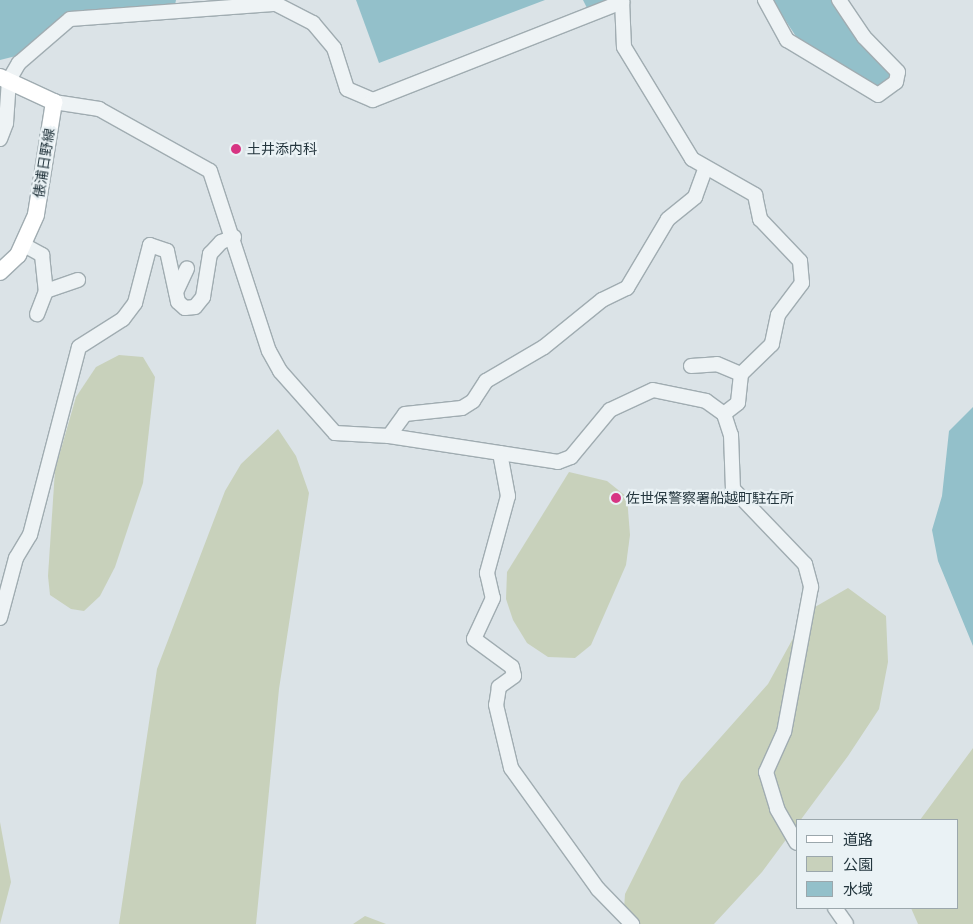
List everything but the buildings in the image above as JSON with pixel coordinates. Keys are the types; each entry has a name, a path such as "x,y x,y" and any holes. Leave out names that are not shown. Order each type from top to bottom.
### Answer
{"main road":[{"path":"4,78 54,102"},
{"name":"俵浦日野線","path":"0,272 24,245 36,215 54,102"}],"street":[{"path":"765,0 787,40 878,95 896,82 898,72 864,37 839,0"},
{"path":"1,136 4,78 70,19 276,4 313,23 334,48 347,89 373,100 622,1 624,47 692,159 705,170 755,195 760,219 800,261 802,283 778,316 772,344 741,374 738,403 724,414"},
{"path":"54,102 98,109 210,172 234,237 269,351 280,371 335,433 389,436 500,453 544,463 571,457 610,410 653,390 706,401 724,414 731,434 733,489 805,564 811,587 784,732 766,772 777,809 796,841"},
{"path":"389,436 405,414 462,408 473,401 486,381 544,346 602,300 627,288 668,219 695,197 705,170"},
{"path":"0,618 16,558 30,535 79,347 123,319 135,303 150,245 160,245 167,251 176,292 185,308 194,307 203,297 210,254 221,242 234,237"},
{"path":"24,245 42,255 46,291 37,314"},
{"path":"176,292 186,268"},
{"path":"46,291 78,280"},
{"path":"691,366 718,364 741,374"},
{"path":"500,453 508,496 487,573 493,598 474,639 512,667 514,676 499,687 496,705 511,768 598,889 632,924"},
{"path":"836,909 846,924"}],"green space":[{"path":"119,355 143,357 155,377 143,483 115,567 100,596 84,611 71,609 50,595 48,576 55,470 76,397 96,367"},
{"path":"278,429 296,456 309,493 279,689 256,924 119,924 157,669 225,491 241,464"},
{"path":"569,472 607,481 627,497 630,535 626,565 591,645 575,658 548,657 527,643 513,620 506,599 507,572"},
{"path":"848,588 886,616 888,662 879,709 848,756 801,819 796,819 796,826 762,872 714,924 623,924 625,894 681,782 768,684 808,611"},
{"path":"973,748 973,924 918,924 911,909 958,909 958,819 921,819"},
{"path":"0,822 11,882 0,924"},
{"path":"365,916 386,924 353,924"}],"water":[{"path":"0,0 176,0 175,5 67,14 16,56 0,60"},
{"path":"356,0 545,0 379,63"},
{"path":"583,0 608,0 587,8"},
{"path":"772,0 834,0 893,79 880,89 799,41"},
{"path":"973,407 973,646 938,561 932,530 942,496 949,431"}],"place":[{"name":"土井添内科","path":"236,149"},
{"name":"佐世保警察署船越町駐在所","path":"616,498"}]}
